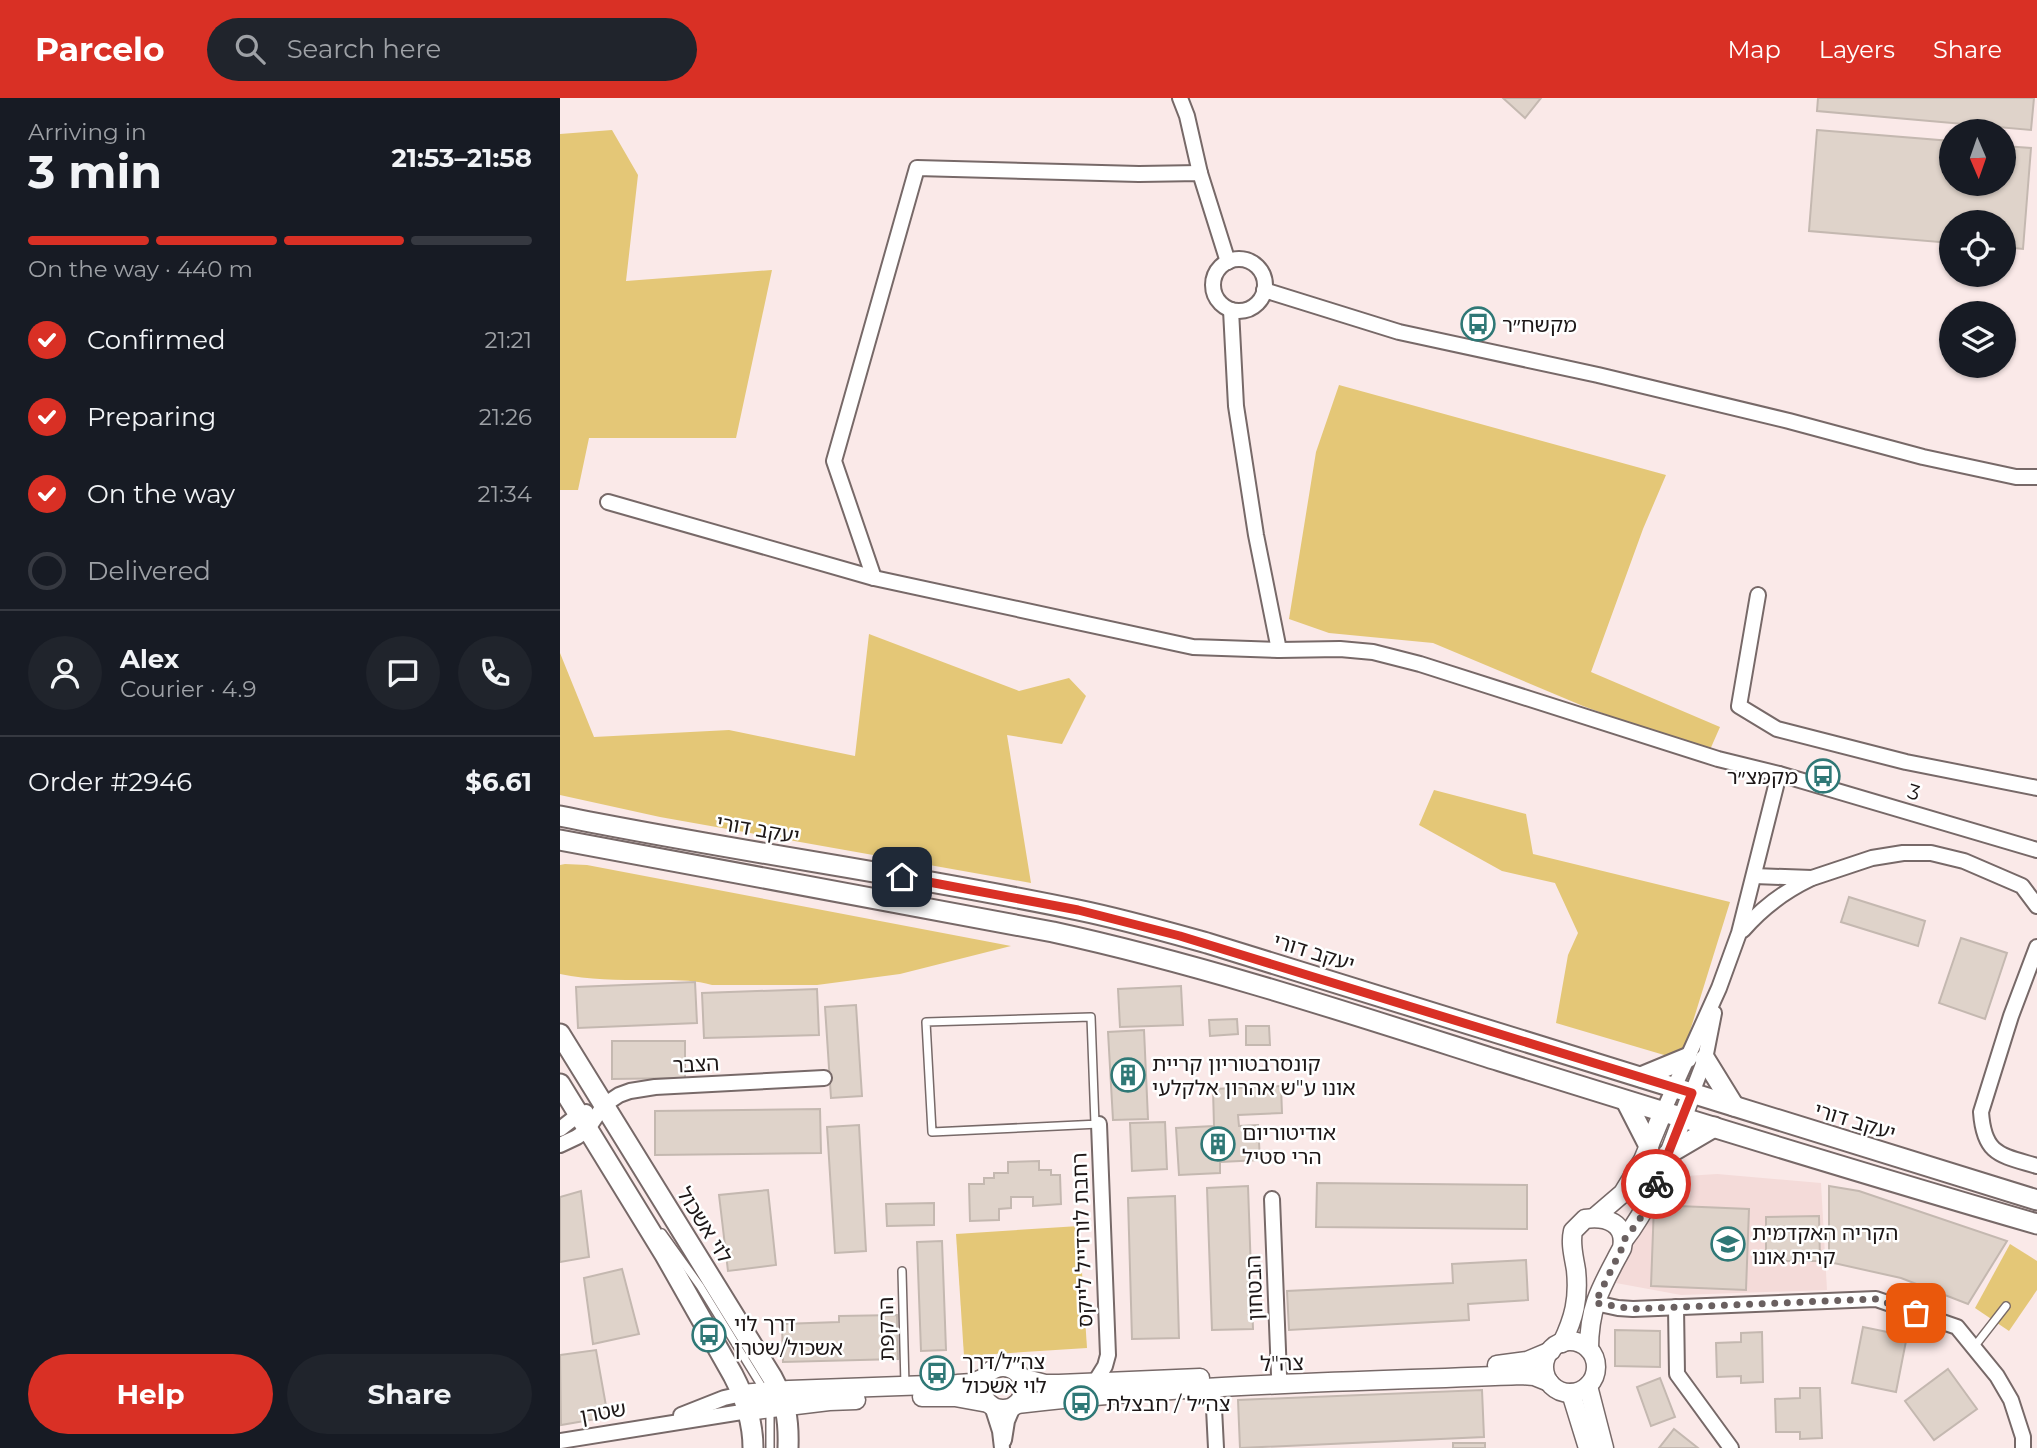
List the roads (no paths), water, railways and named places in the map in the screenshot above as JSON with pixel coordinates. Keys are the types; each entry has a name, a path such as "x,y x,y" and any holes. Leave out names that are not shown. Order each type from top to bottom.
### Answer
{"main road":[{"name":"יעקב דורי","path":"560,816 902,877 1127,921 1220,947 2037,1200"},
{"path":"561,841 1121,947 1322,1005 1626,1101 2037,1224"},
{"name":"לוי אשכול","path":"560,1034 765,1364 775,1399 789,1429 788,1448"},
{"path":"1641,1077 1696,1058 1734,1106"},
{"path":"560,1084 665,1255 745,1403 752,1429 752,1448"},
{"path":"1626,1101 1648,1146"},
{"path":"1668,1154 1714,1127"}],"street":[{"path":"1180,98 1228,262"},
{"path":"874,578 834,461 918,167 1139,174 1200,173"},
{"path":"1242,260 1257,267 1265,281 1264,290 1256,304 1249,309 1231,310 1217,300 1213,283 1220,267 1228,262 1242,260"},
{"path":"1264,290 1399,332 1611,378 1923,457 2015,477 2037,477"},
{"path":"1231,310 1236,406 1256,535 1279,650"},
{"name":"3","path":"608,502 874,578 1193,647 1373,652 1420,664 1718,759 1779,774 2037,850"},
{"path":"1758,595 1739,706 1777,729 1906,762 2037,788"},
{"path":"1623,1241 1639,1221 1682,1118 1683,1090 1739,933 1779,774"},
{"path":"1739,933 1787,890 1812,878 1872,858 1903,853 1931,853 1964,861 2022,886 2037,906"},
{"path":"1754,876 1812,878"},
{"path":"2037,947 2033,971 2011,1016 1981,1112 1982,1127 1993,1150 2037,1166"},
{"name":"הצבר","path":"582,1122 619,1095 642,1088 824,1079"},
{"path":"1595,1217 1623,1193 1643,1160 1663,1112 1683,1090"},
{"path":"560,1129 582,1122"},
{"path":"560,1145 577,1137 582,1122"},
{"name":"רחבת לורדייל לייקס","path":"1095,1382 1108,1355 1097,1124"},
{"name":"הבטחון","path":"1272,1199 1279,1375"},
{"path":"1595,1217 1612,1221 1622,1234 1623,1241 1590,1320 1589,1349 1596,1364 1593,1380 1579,1390 1563,1392 1549,1382 1544,1366 1546,1358 1556,1347 1573,1318 1577,1302 1573,1231 1585,1219 1595,1217"},
{"path":"1595,1303 1633,1309 1876,1299 1957,1327 1997,1376 2011,1400 2023,1437 2023,1448"},
{"path":"1676,1307 1678,1374 1731,1448"},
{"path":"1556,1347 1577,1342 1589,1349"},
{"name":"צה\"ל","path":"1022,1378 1045,1384 1510,1365 1527,1361 1556,1347"},
{"name":"רחבת לורדייל לייקס","path":"1108,1355 1118,1374 1126,1380"},
{"path":"745,1403 905,1386 964,1384 984,1378 1001,1367 1015,1371 1022,1378 1024,1390 1007,1421 1002,1448"},
{"name":"צה\"ל","path":"1015,1406 1089,1396 1213,1388 1521,1375 1534,1376 1549,1382"},
{"path":"984,1378 982,1392 1000,1430 1002,1448"},
{"path":"1213,1388 1216,1448"},
{"path":"1579,1390 1588,1448"},
{"path":"1579,1390 1604,1448"},
{"path":"775,1399 829,1401 936,1397 971,1399 1002,1410 1015,1406"},
{"name":"שטרן","path":"560,1441 653,1424 724,1398 745,1403"}],"lane":[{"path":"1091,1017 1097,1124 932,1132 926,1022 1091,1017"},
{"path":"619,1181 687,1265 775,1399 770,1448"},
{"name":"הרקפת","path":"902,1271 905,1386"},
{"path":"1973,1348 2006,1306"}],"place":[{"name":"מקשח״ר","path":"1478,324"},
{"name":"מקמצ״ר","path":"1823,776"},
{"name":"קונסרבטוריון קריית אונו ע\"ש אהרון אלקלעי","path":"1128,1075"},
{"name":"אודיטוריום הרי סטיל","path":"1218,1144"},
{"name":"הקריה האקדמית קרית אונו","path":"1728,1244"},
{"name":"דרך לוי אשכול/שטרן","path":"709,1335"},
{"name":"צה״ל/דרך לוי אשכול","path":"937,1373"},
{"name":"צה״ל / חבצלת","path":"1081,1403"}]}
